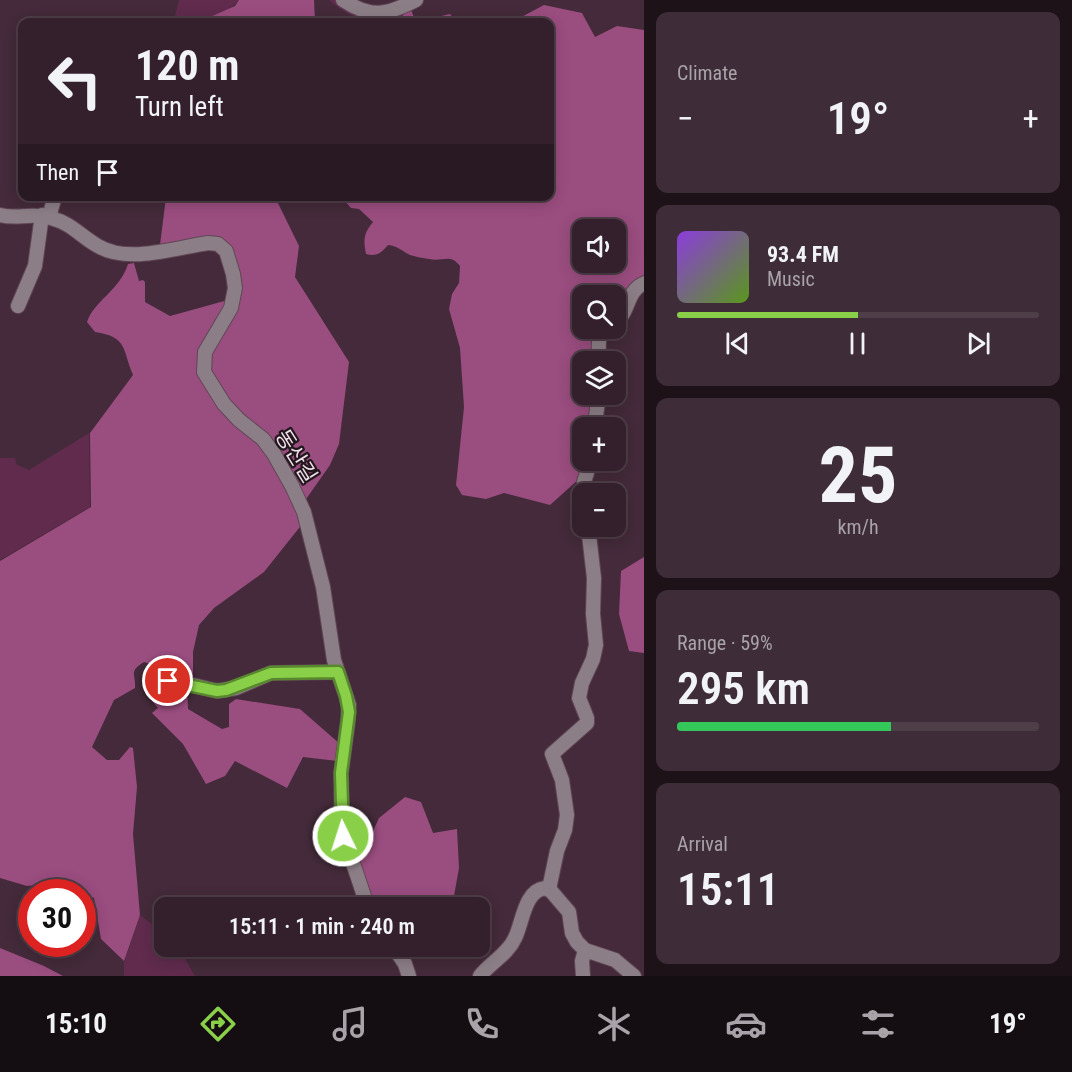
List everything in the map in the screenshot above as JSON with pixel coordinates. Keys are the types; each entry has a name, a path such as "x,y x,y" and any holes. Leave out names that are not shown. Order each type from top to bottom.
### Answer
{"street":[{"path":"343,0 362,11 379,14 416,0"},
{"path":"18,306 35,266 46,216 53,201"},
{"name":"동산길","path":"0,215 46,216 70,225 98,247 120,254 132,255 208,243 218,244 226,251 233,274 234,297 231,308 207,348 203,364 204,372 224,404 268,445 299,499 309,528 323,587 338,672 349,712 341,773 342,830 365,897"},
{"path":"626,308 633,291 644,284"},
{"path":"549,889 556,851 565,830 567,815 562,780 552,754 587,723 588,718 579,698 582,683 596,650 592,614 594,578 589,537"},
{"path":"156,682 176,681 217,691 226,690 271,673 338,672"},
{"path":"480,976 513,943 528,903 534,893 543,888 549,889 568,912 572,933 585,950 615,960 634,976"},
{"path":"583,976 582,962 585,950"},
{"path":"400,957 409,976"}],"shaded area":[{"path":"179,0 239,0 227,10 209,18 174,18"},
{"path":"239,0 314,0 315,18 208,18 235,6"},
{"path":"329,0 404,13 402,18 359,18 337,7"},
{"path":"544,5 582,13 595,37 617,26 644,30 644,281 626,306 626,285 572,285 572,339 600,339 600,351 572,351 572,405 596,405 596,417 572,417 572,471 583,471 579,479 550,505 504,493 486,499 462,495 456,485 464,407 460,348 449,309 452,294 459,283 460,266 450,259 434,260 417,257 388,245 378,254 366,254 365,237 373,222 359,209 351,208 345,201 554,201 554,18 520,18"},
{"path":"411,10 414,18 402,18 404,13"},
{"path":"450,14 453,18 433,18"},
{"path":"166,201 277,201 299,246 295,277 349,362 339,444 330,465 304,502 303,523 264,572 214,608 199,625 193,652 193,682 165,675 160,672 158,663 144,662 139,665 134,671 135,688 114,700 92,747 107,760 119,760 130,747 133,748 137,787 133,834 140,915 124,961 101,939 96,910 96,879 18,879 18,883 0,878 0,561 91,507 90,433 133,375 119,341 106,334 95,332 87,322 95,308 119,281 128,264 134,263 139,281 145,282 145,302 170,316 228,300 231,250 160,245"},
{"path":"89,433 90,507 0,560 0,458 15,458 16,464 29,470"},
{"path":"644,557 644,653 629,651 619,614 621,571"},
{"path":"187,686 188,709 222,729 229,727 229,704 236,699 300,709 340,744 337,761 303,757 287,788 235,761 225,776 206,784 183,744 152,713 158,708 152,701 156,687"},
{"path":"405,797 421,802 433,833 457,829 459,868 454,897 370,897 356,851 368,842 379,818"},
{"path":"140,915 154,926 154,957 184,957 195,976 124,976 124,962"},
{"path":"0,948 63,976 0,976"}],"route":[{"path":"168,681 217,691 236,688 271,673 338,672 349,712 341,764 343,836"}]}
